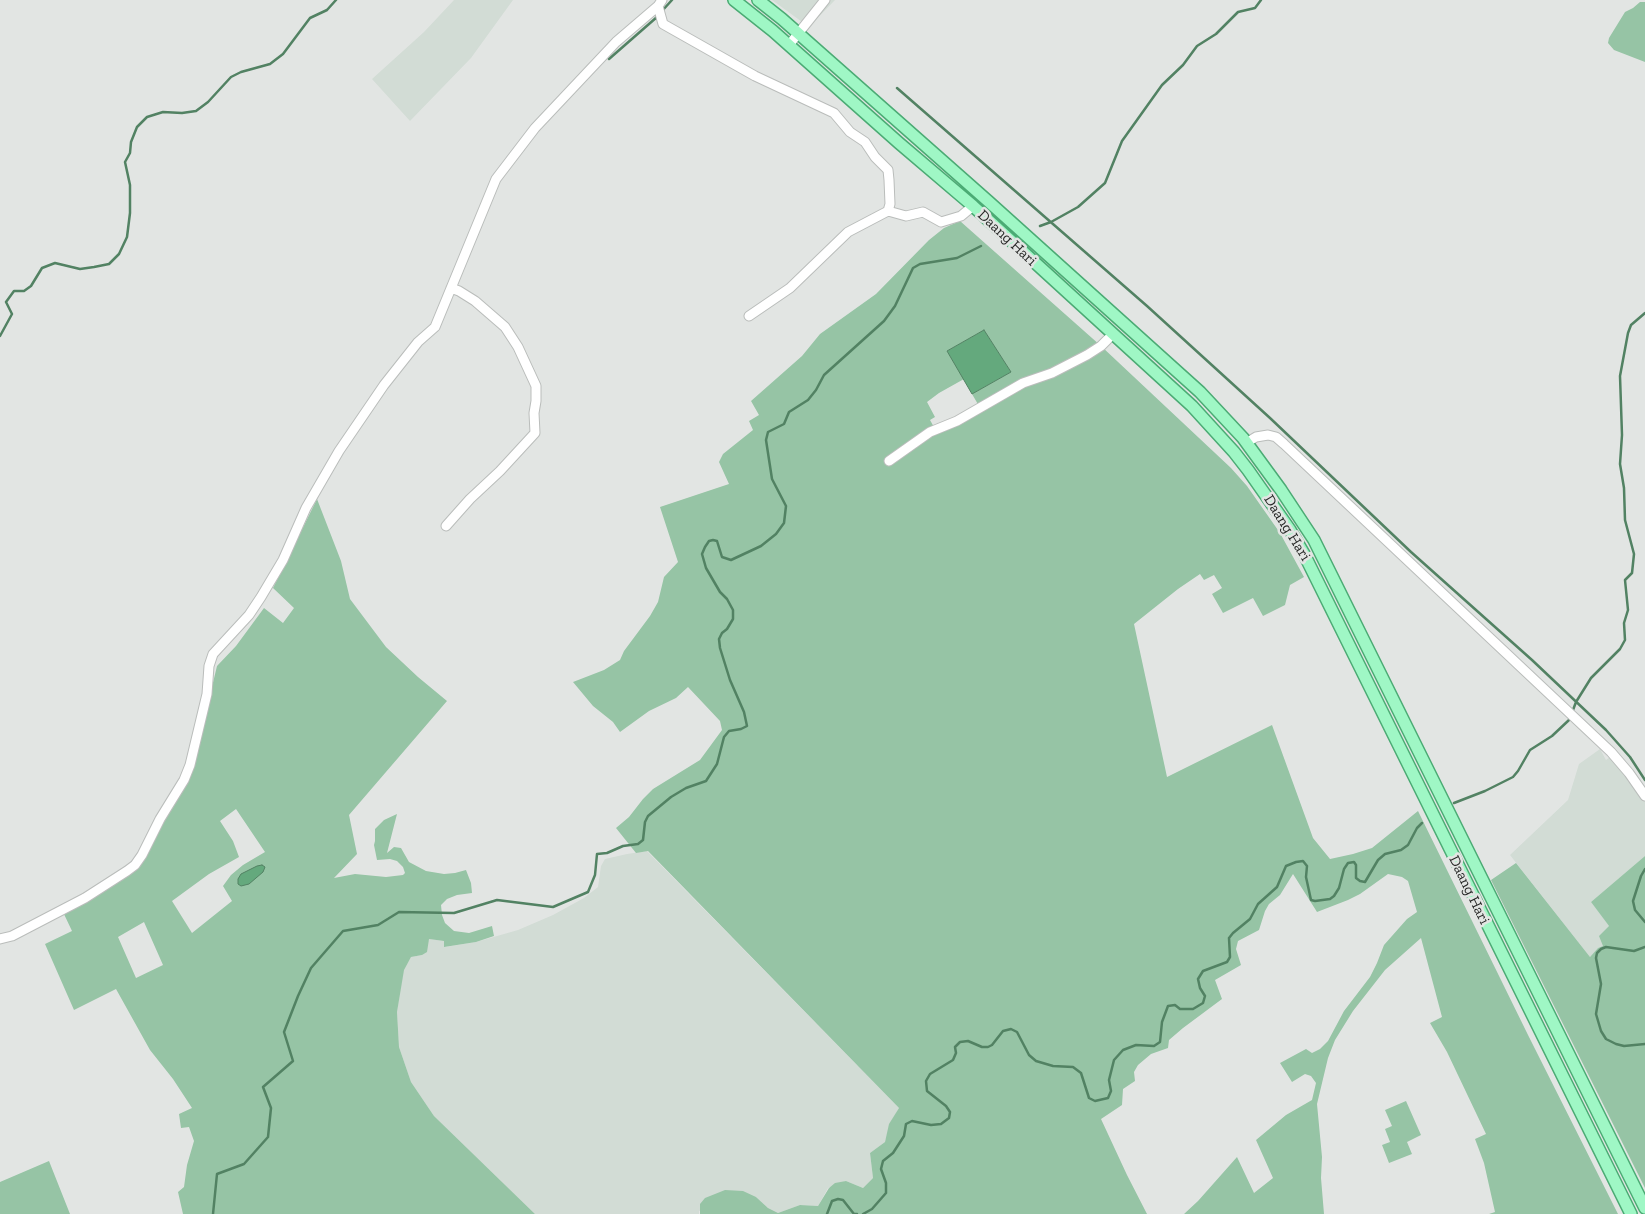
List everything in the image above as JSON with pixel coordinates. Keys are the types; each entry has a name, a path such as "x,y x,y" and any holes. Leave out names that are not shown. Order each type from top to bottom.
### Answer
{"main road":[{"name":"Daang Hari","path":"734,0 789,45 899,144 973,206 1192,406 1234,452 1290,530 1308,562 1631,1214"},
{"name":"Daang Hari","path":"758,0 798,33 1200,392 1246,443 1281,490 1314,540 1645,1208"},
{"path":"1534,1020 1548,1013"}],"street":[{"path":"789,45 825,0"},
{"path":"660,3 663,24 755,76 839,117 844,126 865,142 875,157 888,170 890,204 888,211"},
{"path":"0,939 12,936 85,898 135,865 184,780 190,765 207,694 209,666 213,654 249,615 282,560 306,508 339,452 384,385 418,342 435,327 496,179 535,128 616,42 660,3"},
{"path":"749,316 790,288 848,232 888,211 906,216 923,212 941,222 961,216 973,206"},
{"path":"446,526 535,433 534,413 536,401 536,386 518,346 505,327 475,301 451,288"},
{"path":"889,461 930,432 957,421 1024,383 1052,373 1087,355 1102,346 1113,334"},
{"path":"1246,443 1256,436 1268,435 1276,437 1284,444 1610,752 1629,773 1645,796"}],"shaded area":[{"path":"454,0 513,0 471,58 410,121 372,79 424,32"},
{"path":"772,0 835,0 809,27"},
{"path":"1640,2 1645,2 1645,62 1614,50 1608,43 1609,38 1625,12"},
{"path":"960,221 1101,346 1231,468 1247,486 1280,533 1304,577 1290,585 1285,605 1263,616 1253,598 1223,613 1212,594 1222,588 1214,575 1204,580 1200,574 1134,624 1167,777 1272,725 1313,838 1330,859 1372,848 1418,811 1618,1214 1489,1214 1495,1212 1484,1163 1475,1139 1486,1134 1447,1052 1430,1023 1442,1017 1421,938 1385,970 1353,1011 1335,1040 1328,1058 1317,1104 1322,1157 1321,1178 1324,1214 1184,1214 1237,1157 1254,1193 1273,1178 1256,1140 1286,1115 1312,1100 1316,1083 1311,1076 1305,1074 1292,1082 1280,1063 1306,1049 1312,1053 1320,1049 1328,1041 1344,1011 1370,977 1384,945 1407,919 1417,912 1408,881 1402,877 1388,874 1360,894 1317,912 1293,874 1280,895 1269,904 1259,930 1238,941 1236,949 1241,965 1215,980 1222,999 1169,1040 1168,1048 1151,1054 1138,1065 1134,1072 1135,1081 1123,1089 1122,1105 1101,1119 1147,1214 700,1214 700,1204 705,1198 725,1190 743,1191 756,1197 768,1208 778,1213 800,1205 818,1206 829,1188 835,1183 846,1181 863,1188 873,1178 870,1153 885,1142 889,1124 899,1108 648,851 636,853 616,828 629,817 653,789 700,760 722,730 720,721 688,687 676,698 649,711 620,732 613,722 593,706 573,682 604,670 620,660 624,651 658,602 664,577 678,562 660,507 729,484 719,462 723,454 753,430 749,421 759,415 751,401 802,356 820,334 876,294 929,240 944,228","holes":["984,330 1011,372 972,394 979,406 935,429 930,420 935,417 927,402 964,379 947,351"]},
{"path":"984,330 1011,372 972,394 947,351"},
{"path":"317,499 341,561 350,599 386,647 447,701 349,815 357,854 334,878 355,874 386,877 403,875 405,873 403,867 397,861 390,859 377,860 374,845 375,829 384,820 397,814 387,853 394,847 401,848 409,862 426,871 444,874 466,870 471,883 472,893 457,895 447,899 441,905 445,923 454,931 469,933 492,926 494,936 476,942 444,947 444,941 429,939 427,952 411,957 404,970 397,1012 399,1047 411,1082 434,1116 535,1214 183,1214 178,1192 184,1187 187,1165 194,1141 189,1127 181,1128 179,1114 192,1108 173,1079 150,1050 116,989 74,1010 45,944 72,931 63,912 126,875 153,842 191,774 217,666 236,646 264,608 283,623 294,608 273,588","holes":["236,809 265,852 243,865 231,875 223,886 232,901 192,933 172,901 209,874 239,857 233,841 220,821","144,922 163,965 136,978 118,937"]},
{"path":"1600,749 1606,760 1610,757 1621,768 1645,801 1645,856 1591,902 1609,926 1603,946 1598,948 1590,957 1510,855 1568,800 1579,764"},
{"path":"647,851 899,1108 890,1124 885,1142 870,1153 873,1178 863,1188 846,1181 828,1188 818,1206 800,1205 778,1213 768,1208 756,1197 699,1211 699,1214 535,1214 434,1116 411,1082 399,1047 397,1012 403,970 411,957 422,955 429,939 444,941 445,947 476,942 518,930 553,915 584,898 598,887 601,866 605,859"},
{"path":"1645,856 1645,1188 1491,880 1516,863 1590,957 1598,948 1603,946 1599,936 1609,926 1591,902"},
{"path":"262,865 265,867 263,872 249,884 241,886 238,884 241,874"},
{"path":"1406,1101 1421,1135 1407,1142 1412,1154 1389,1163 1382,1145 1390,1142 1385,1129 1392,1126 1385,1110"},
{"path":"49,1161 70,1214 0,1214 0,1182"}],"waterway":[{"path":"0,336 12,314 6,302 14,291 24,291 31,286 42,268 55,263 80,269 94,267 109,264 119,254 127,237 130,213 130,185 125,162 130,153 131,142 137,127 147,117 163,112 182,113 196,111 208,102 231,77 241,72 270,64 283,54 310,18 327,10 336,0"},
{"path":"662,11 672,0"},
{"path":"1040,226 1078,207 1105,183 1122,141 1162,85 1183,65 1197,46 1216,34 1238,12 1255,8 1261,0"},
{"path":"609,59 657,17"},
{"path":"897,88 1147,306 1270,418 1411,552 1532,660 1606,730 1630,757 1645,780"},
{"path":"213,1214 217,1174 244,1164 268,1137 271,1108 263,1087 293,1061 284,1032 311,968 343,931 378,925 399,912 454,913 497,900 553,907 588,892 595,875 597,854 607,853 623,846 638,844 643,840 645,822 648,816 671,797 686,788 706,781 717,764 724,737 729,731 747,726 744,712 730,680 720,648 719,639 733,619 733,610 706,568 702,554 705,547 709,541 717,541 722,557 731,560 761,546 776,534 784,523 786,506 772,479 766,440 768,432 784,424 789,412 808,400 824,375 884,321 895,306 913,268 920,264 957,258 981,246"},
{"path":"1573,710 1591,678 1620,649 1625,640 1624,623 1628,610 1625,580 1632,573 1634,554 1625,520 1624,488 1620,464 1622,435 1620,376 1631,325 1645,313"},
{"path":"1454,803 1485,791 1513,777 1530,750 1552,736 1569,720"},
{"path":"863,1214 872,1209 886,1193 886,1183 881,1169 883,1161 893,1153 904,1136 906,1124 912,1121 931,1125 941,1124 949,1118 950,1112 946,1106 927,1091 926,1081 930,1074 953,1060 956,1053 955,1047 960,1042 968,1041 982,1047 988,1047 992,1045 1003,1031 1011,1029 1017,1032 1029,1055 1036,1061 1053,1066 1073,1067 1081,1073 1089,1098 1095,1101 1108,1098 1111,1091 1109,1080 1114,1060 1123,1050 1136,1045 1154,1046 1160,1042 1162,1022 1168,1006 1175,1005 1180,1009 1193,1009 1203,1003 1205,996 1200,988 1198,979 1203,971 1227,962 1230,957 1229,938 1250,919 1258,904 1277,887 1286,866 1303,861 1307,866 1306,877 1311,900 1330,899 1339,888 1344,869 1348,863 1354,862 1356,865 1356,878 1365,882 1378,860 1385,854 1401,850 1408,845 1417,828 1422,823"},
{"path":"1645,869 1633,901 1635,910 1645,922"},
{"path":"1645,947 1634,951 1606,947 1597,953 1596,958 1601,984 1596,1014 1601,1031 1606,1039 1616,1044 1624,1046 1645,1044"},
{"path":"827,1214 832,1201 838,1199 843,1200 854,1214 857,1214"}]}
